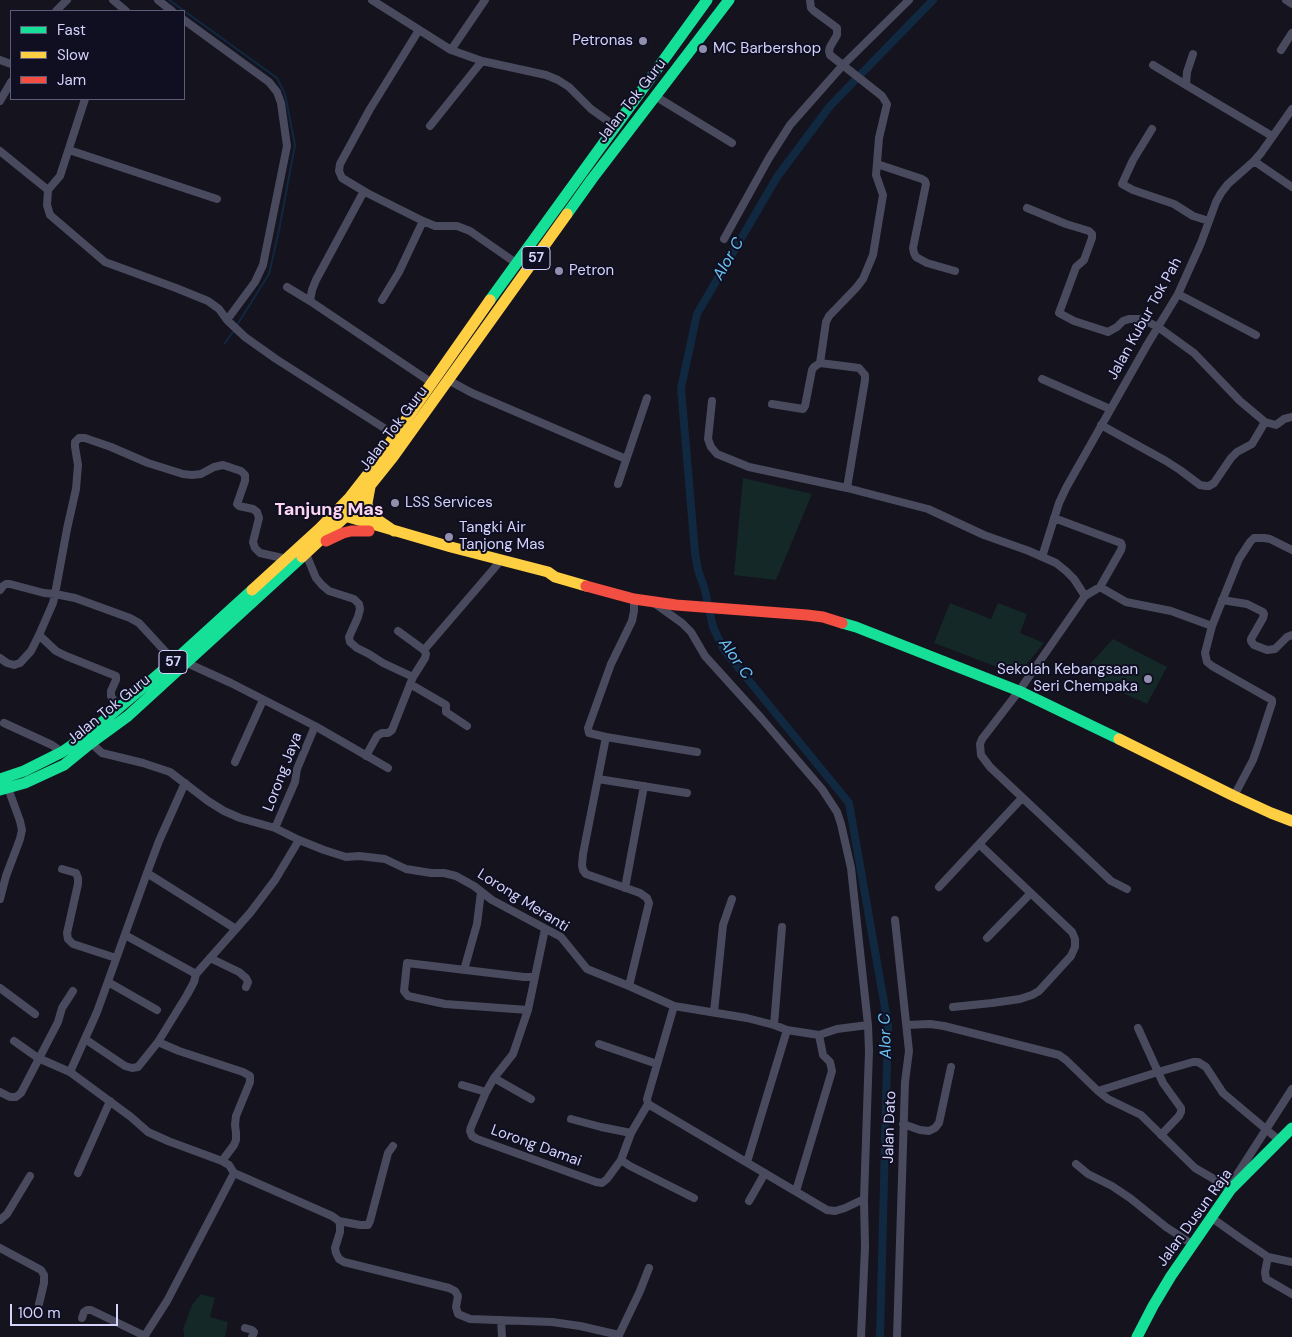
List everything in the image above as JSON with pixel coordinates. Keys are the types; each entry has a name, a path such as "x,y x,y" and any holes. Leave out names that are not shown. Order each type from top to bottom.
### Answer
{"main road":[{"path":"690,24 700,0"},
{"name":"Jalan Tok Guru","path":"3,786 25,783 64,765 128,716 319,542 516,263 707,0"},
{"path":"625,135 650,92 719,0"},
{"name":"Jalan Tok Guru","path":"3,786 24,771 62,752 88,734 174,661 287,559 337,518 371,485 592,179 729,0"},
{"path":"371,485 367,503 368,509 378,520 394,531"},
{"path":"337,518 394,531 548,572 555,577 634,599 676,605 807,615 840,622 874,633 1019,691 1234,796 1292,821"},
{"path":"337,518 369,531 497,566 542,578 555,577"},
{"path":"319,542 324,542 351,531 369,531"},
{"name":"Jalan Dusun Raja","path":"1137,1337 1162,1291 1192,1244 1212,1218 1229,1189 1292,1128"}],"street":[{"path":"57,10 68,0"},
{"path":"113,0 125,10"},
{"path":"158,0 171,10"},
{"path":"372,0 451,50 482,61 546,75 558,80 569,87 591,109 615,126"},
{"path":"451,50 486,0"},
{"path":"810,0 811,8 814,12 836,28 837,35 829,51 830,54 882,96 887,104 879,138 876,175 882,197 872,255 863,279 829,316 826,322 820,363"},
{"path":"724,240 790,126 909,0"},
{"path":"1286,0 1292,4"},
{"path":"185,21 269,82 277,92 281,103 287,146 263,266 255,282 228,321"},
{"path":"419,30 370,108 340,164 339,171 342,178 423,221 435,226 457,226 470,232 516,263"},
{"path":"1281,50 1292,33"},
{"path":"1186,85 1187,72 1193,54"},
{"path":"430,126 482,61"},
{"path":"1152,65 1272,136"},
{"path":"0,101 10,84"},
{"path":"655,96 732,143"},
{"path":"85,100 60,176 48,190 47,205 50,215 104,262 208,301 219,309 228,321 245,337 395,435"},
{"name":"Jalan Kubur Tok Pah","path":"1042,557 1059,503 1066,488 1178,294 1221,193 1228,184 1254,161 1292,109"},
{"path":"1152,129 1133,160 1122,184 1133,190 1174,204 1194,216 1209,221"},
{"path":"68,150 217,199"},
{"path":"0,152 48,190"},
{"path":"1254,161 1292,187"},
{"path":"877,164 925,181 926,184 913,248 914,253 916,257 927,263 955,271"},
{"path":"310,301 316,280 364,191"},
{"path":"1026,208 1089,231 1092,234 1084,260 1076,267 1059,313 1108,332 1129,319 1139,319 1158,327 1194,353 1240,401 1265,422 1276,425 1292,416"},
{"path":"382,300 399,272 423,221"},
{"path":"287,287 432,384"},
{"path":"1178,294 1256,335"},
{"path":"772,404 803,409 810,375 814,366 820,363 856,367 865,374 866,380 848,488"},
{"path":"448,380 472,393 626,459"},
{"path":"1042,380 1110,409"},
{"path":"618,484 647,398"},
{"path":"712,401 708,438 711,447 717,454 749,467 848,488 928,509 984,535 1056,563 1074,579 1085,596"},
{"path":"1101,426 1166,461 1200,485 1209,486 1238,452 1252,444 1265,422"},
{"path":"0,658 14,665 20,663 30,651 39,635 53,604 76,490 78,465 75,442 79,438 103,444 148,462 192,476 222,465 241,471 245,475 245,481 237,504 253,508 257,512 259,518 253,542 255,548 260,552 287,559"},
{"path":"1054,518 1121,544 1121,550 1100,586 1085,596 1019,691 982,739 980,744 981,755 990,767 1111,881 1126,889"},
{"path":"1234,796 1253,760 1272,700 1212,666 1207,662 1205,653 1212,626 1222,600 1239,559 1250,542 1254,538 1270,539 1292,550"},
{"path":"306,554 316,578 322,585 329,591 354,599 359,604 360,609 349,637 350,642 412,680 446,705 446,712 467,726"},
{"path":"424,650 497,566"},
{"path":"0,590 6,584 10,584 44,593 76,598 130,618 139,623 174,661"},
{"path":"1100,586 1126,602 1171,611 1212,626"},
{"path":"634,599 632,621 611,664 588,728 589,733 697,752"},
{"path":"1222,600 1247,604 1263,612 1264,618 1251,639 1254,645 1267,650 1276,648 1287,637 1292,635"},
{"path":"652,602 682,623 691,632 705,656 822,789 837,812 851,868 868,1025 868,1116 861,1337"},
{"path":"366,756 377,736 392,730 412,680 425,658 424,650 398,631"},
{"path":"39,635 56,651 116,676 111,691 119,708"},
{"path":"187,663 316,726 388,768"},
{"path":"235,762 263,700"},
{"path":"4,723 62,752"},
{"name":"Lorong Jaya","path":"275,828 295,782 297,769 316,726"},
{"path":"606,737 583,854 583,870 591,877 640,893 647,898 648,903 630,986"},
{"name":"Lorong Meranti","path":"91,743 102,753 158,767 170,772 224,811 240,818 275,828 298,840 346,857 385,859 406,869 444,873 462,879 492,900 561,938 587,969 674,1006 747,1018 787,1030 819,1035 837,1029 868,1025"},
{"path":"598,779 687,793"},
{"path":"70,1072 98,1012 159,841 185,783"},
{"path":"0,899 22,830 20,821 3,786"},
{"path":"625,888 644,786"},
{"path":"939,887 1022,798"},
{"path":"85,1040 125,1066 138,1067 158,1042 187,995 196,974 250,913 275,880 298,840"},
{"path":"953,1006 992,1003 1032,995 1039,991 1071,956 1075,947 1075,939 1072,932 979,844"},
{"path":"62,869 76,873 78,878 67,933 68,939 73,944 116,958"},
{"path":"147,873 236,929"},
{"path":"464,970 477,924 481,892"},
{"path":"987,938 1031,894"},
{"path":"714,1012 723,925 732,899"},
{"name":"Jalan Dato","path":"895,920 909,1051 903,1124 897,1337"},
{"path":"774,1025 782,926"},
{"name":"Lorong Damai","path":"545,929 528,1010 513,1054 494,1078 486,1092 470,1131 472,1136 477,1139 596,1182 607,1180 621,1160 631,1133 648,1104 657,1064 674,1006"},
{"path":"125,935 196,974"},
{"path":"210,958 239,972 248,982 246,987"},
{"path":"528,1010 445,1004 408,996 404,991 407,963 534,977"},
{"path":"108,982 157,1010"},
{"path":"0,988 35,1014"},
{"path":"0,1092 10,1097 16,1097 21,1093 58,1022 62,1008 73,991"},
{"path":"907,1025 930,1024 944,1026 1059,1055 1098,1091 1117,1104 1141,1115 1195,1168 1229,1189 1292,1089"},
{"path":"1138,1028 1163,1084 1181,1108 1179,1116 1161,1135"},
{"path":"747,1162 787,1030"},
{"path":"796,1191 832,1071 830,1062 823,1055 819,1035"},
{"path":"14,1041 38,1058 70,1072 148,1132 222,1161 229,1165 234,1173 323,1212 339,1221 360,1226 368,1224 388,1153 393,1146"},
{"path":"158,1042 250,1076 250,1082 236,1116 236,1140 222,1161"},
{"path":"599,1044 657,1064"},
{"path":"1098,1091 1193,1062 1202,1064 1206,1066 1223,1093 1280,1141"},
{"path":"903,1124 920,1130 929,1131 935,1128 939,1123 952,1067"},
{"path":"494,1078 531,1099"},
{"path":"462,1085 486,1092"},
{"path":"78,1173 110,1101"},
{"path":"648,1104 827,1210 845,1208 864,1199"},
{"path":"571,1119 631,1133"},
{"path":"621,1160 694,1198"},
{"path":"1076,1164 1088,1174 1130,1198 1166,1227 1192,1244"},
{"path":"82,1318 84,1312 91,1310 144,1336 167,1301 234,1173"},
{"path":"749,1201 765,1173"},
{"path":"0,1220 7,1214 30,1176"},
{"path":"1212,1218 1268,1257 1292,1262"},
{"path":"339,1221 340,1232 335,1248 339,1258 344,1262 450,1288 458,1296 456,1307 458,1314 470,1320 552,1322 580,1326 619,1336 649,1268"},
{"path":"0,1248 41,1270 44,1275 44,1283 39,1304"},
{"path":"1268,1257 1265,1272 1266,1279 1292,1294"},
{"path":"501,1320 502,1337"},
{"path":"245,1328 254,1332 252,1337"}],"green space":[{"path":"743,478 812,494 776,580 734,575"},
{"path":"950,603 991,619 998,603 1027,614 1020,633 1044,643 1018,675 934,643"},
{"path":"1113,639 1167,667 1147,704 1101,683 1089,665"},
{"path":"201,1294 215,1298 210,1317 228,1322 225,1337 184,1337 183,1329 192,1305"}],"waterway":[{"path":"169,0 183,10"},
{"name":"Alor C","path":"880,1337 888,1025 849,803 724,650 713,627 695,553 681,388 697,314 777,177 830,106 933,0"},
{"path":"185,12 277,78 285,94 295,145 269,274 237,325"},
{"path":"225,343 235,329"}],"traffic: fast":[{"path":"490,300 707,0"},
{"path":"567,214 729,0"},
{"path":"0,790 25,783 64,765 128,716 302,557"},
{"path":"0,779 24,771 62,752 88,734 174,661 252,590"},
{"path":"842,623 1019,691 1119,739"},
{"path":"1137,1337 1171,1276 1231,1189 1292,1128"}],"traffic: slow":[{"path":"302,557 345,517 393,457 567,214"},
{"path":"252,590 320,528 350,497 490,300"},
{"path":"370,487 367,503 368,509 378,520 394,531"},
{"path":"338,514 451,547 548,572 555,577 586,586"},
{"path":"1119,739 1234,796 1292,821"}],"traffic: jam":[{"path":"326,541 351,531 369,531"},
{"path":"586,586 634,599 676,605 807,615 823,617 842,623"}],"place":[{"name":"Petronas","path":"643,41"},
{"name":"MC Barbershop","path":"703,49"},
{"name":"Petron","path":"559,271"},
{"name":"LSS Services","path":"395,503"},
{"name":"Tangki Air Tanjong Mas","path":"449,537"},
{"name":"Sekolah Kebangsaan Seri Chempaka","path":"1148,679"}],"district":[{"name":"Tanjung Mas","path":"329,510"}]}
